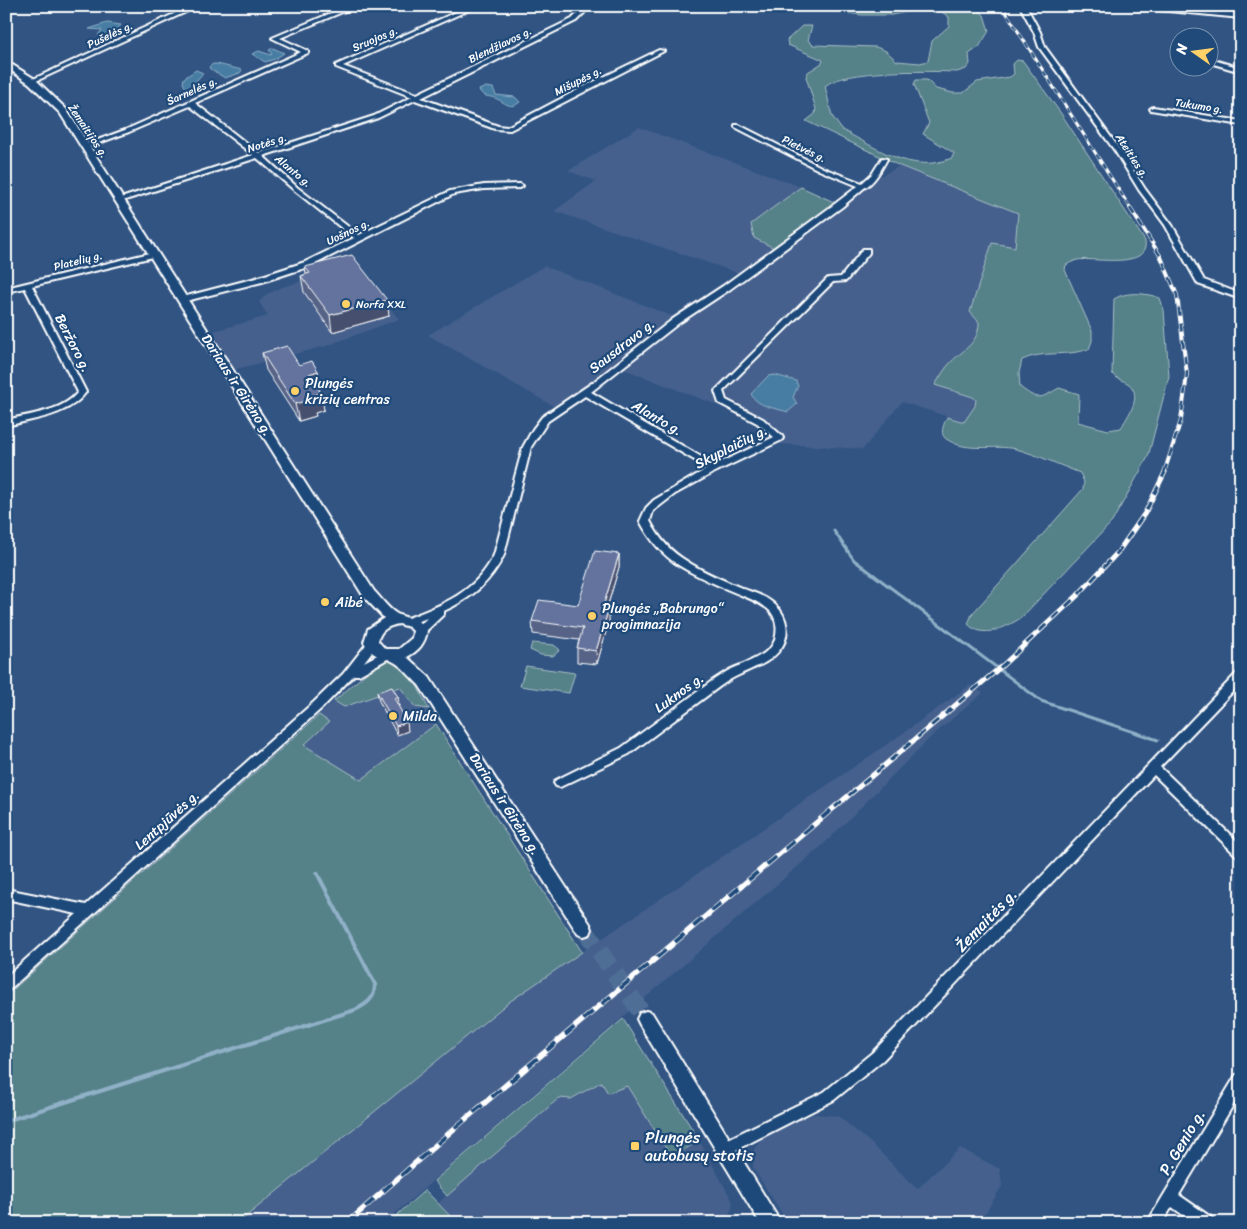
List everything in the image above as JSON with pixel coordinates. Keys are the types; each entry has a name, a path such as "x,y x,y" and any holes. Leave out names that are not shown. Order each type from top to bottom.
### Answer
{"main road":[{"path":"1148,6 1241,15"},
{"name":"Žemaitijos g.","path":"8,64 32,81 63,111 104,175"},
{"name":"Dariaus ir Girėno g.","path":"104,175 370,596 394,620"},
{"name":"Dariaus ir Girėno g.","path":"370,596 378,626"},
{"path":"372,645 371,635 378,626 394,620 414,626 420,639 414,648 391,654"},
{"name":"Dariaus ir Girėno g.","path":"372,645 378,651 391,654 424,681"},
{"name":"Dariaus ir Girėno g.","path":"414,648 424,681 584,929"},
{"path":"646,1019 726,1148 768,1222"}],"street":[{"name":"Pušelės g.","path":"32,81 196,6"},
{"name":"Sruojos g.","path":"416,98 338,66 475,6"},
{"name":"Blendžiavos g.","path":"416,98 574,20 583,11 580,6"},
{"name":"Ateities g.","path":"1023,6 1037,32 1042,47 1118,151 1142,190 1168,225 1201,282 1241,297"},
{"name":"Šarnelės g.","path":"86,146 119,134 306,52 275,38 342,10"},
{"name":"Mišupės g.","path":"416,98 504,129 512,128 587,87 661,51"},
{"path":"1220,64 1241,70"},
{"name":"Notės g.","path":"120,200 359,124 416,98"},
{"name":"Alanto g.","path":"190,103 260,156 296,189 358,238"},
{"name":"Tukumo g.","path":"1153,109 1241,123"},
{"name":"Pietvės g.","path":"737,126 822,169 864,186"},
{"name":"Sausdravo g.","path":"414,626 482,583 496,564 528,447 537,429 553,413 585,392 676,321 726,288 864,186 875,175 884,159"},
{"name":"Uošnos g.","path":"182,300 259,280 308,264 452,192 484,187 520,186"},
{"name":"Skyplaičių g.","path":"773,608 750,595 700,574 661,546 649,531 645,521 650,510 660,500 716,469 779,438 771,427 761,420 722,401 719,396 722,386 776,336 831,280 842,279 866,251"},
{"name":"Platelių g.","path":"9,289 154,254"},
{"path":"6,280 9,289"},
{"name":"Beržoro g.","path":"6,423 67,406 78,400 82,392 28,284"},
{"name":"Alanto g.","path":"585,392 716,469"},
{"name":"Luknos g.","path":"560,783 625,751 730,674 765,657 776,648 781,635 781,619 773,608"},
{"name":"Lentpjūvės g.","path":"6,985 347,677 372,645"},
{"name":"Lentpjūvės g.","path":"347,677 391,654"},
{"name":"Žemaitės g.","path":"726,1148 828,1096 878,1056 1241,676"},
{"path":"1154,768 1241,853"},
{"path":"6,894 89,911"},
{"name":"P. Genio g.","path":"1154,1223 1241,1078"},
{"path":"1169,1197 1207,1223"}],"shaded area":[{"path":"107,23 121,25 115,32 101,37 98,35 102,30 89,29"},
{"path":"273,48 284,53 275,59 265,62 252,54 259,51 271,55 269,50"},
{"path":"213,64 242,70 240,73 225,78 210,69 209,67"},
{"path":"196,70 203,73 196,81 201,87 195,90 187,90 183,83 184,78"},
{"path":"486,87 493,88 496,95 515,97 520,102 511,106 485,96 479,90"},
{"path":"639,127 801,187 751,224 754,238 773,248 859,187 900,166 1018,213 1015,247 992,243 970,312 979,322 979,331 973,343 951,362 936,384 973,397 976,400 975,406 964,422 902,402 863,449 780,444 762,424 748,417 613,365 589,385 555,407 428,335 544,266 672,316 738,273 554,211 596,181 568,171"},
{"path":"355,267 399,319 326,346 233,370 210,332 268,316 259,302 267,294 285,286"},
{"path":"775,375 796,381 798,386 793,397 797,404 788,412 762,404 751,394 768,376"},
{"path":"970,685 983,693 933,735 824,844 384,1223 238,1223 509,1002 899,736"},
{"path":"400,687 415,707 429,709 436,724 362,781 303,745 328,722 319,715 334,701 344,707"},
{"path":"601,1082 627,1086 672,1158 699,1140 733,1202 731,1212 723,1223 457,1223 438,1203 559,1098 571,1099"},
{"path":"814,1114 838,1116 872,1144 917,1189 960,1148 1000,1169 1002,1186 987,1211 973,1223 788,1223 753,1168 754,1149 765,1136 775,1129"}],"green space":[{"path":"794,6 976,7 984,15 989,31 979,47 969,54 970,64 966,69 957,72 888,72 850,76 835,80 825,86 832,116 842,130 882,151 909,161 923,163 952,158 954,153 923,134 929,123 914,84 916,80 927,80 936,89 963,93 977,82 1010,77 1014,74 1013,64 1017,60 1023,61 1062,115 1145,241 1144,250 1139,256 1130,259 1077,260 1066,265 1065,270 1092,331 1092,341 1089,349 1072,353 1030,357 1022,360 1019,373 1020,387 1031,395 1043,396 1059,388 1079,394 1078,422 1108,430 1121,428 1133,406 1135,395 1129,384 1118,379 1112,373 1114,299 1119,296 1137,294 1160,298 1164,310 1169,376 1148,457 1112,522 1021,618 1002,628 987,632 974,629 968,624 972,614 1083,489 1084,482 1080,473 1024,451 1008,448 964,446 948,440 942,432 947,417 964,422 975,406 976,400 973,397 935,385 949,364 974,340 979,322 970,312 992,243 1015,247 1018,213 900,166 806,121 815,114 816,109 806,77 808,72 822,63 823,60 788,45 787,40 802,26 812,26 808,40 813,45 876,47 886,51 897,61 920,63 928,61 932,41 949,26 949,17 939,10 930,8 891,15 862,15"},
{"path":"801,187 836,203 774,248 754,238 751,224"},
{"path":"532,643 554,645 560,650 553,656 541,655 530,650"},
{"path":"385,660 394,662 407,671 429,709 415,707 400,687 344,707 334,701 379,662"},
{"path":"526,666 575,673 569,693 520,686"},
{"path":"319,715 329,722 304,745 361,780 436,724 582,952 509,1002 238,1223 6,1223 6,996"},
{"path":"623,1019 699,1140 672,1158 627,1086 608,1093 601,1082 571,1099 559,1098 447,1196 434,1181"},
{"path":"425,1190 457,1223 388,1223"}],"building":[{"path":"352,255 387,300 330,315 301,276 310,273 305,267"},
{"path":"287,346 299,365 312,361 318,371 309,374 321,393 311,396 313,399 295,404 262,353"},
{"name":"Plungės „Babrungo“ progimnazija","path":"595,551 619,554 603,607 609,608 596,651 577,648 583,628 532,621 539,600 578,605"},
{"path":"392,687 398,697 394,698 407,722 396,726 377,692"}],"waterway":[{"path":"834,531 854,560 1041,701 1158,740"},
{"path":"6,1121 355,1010 367,1003 374,994 375,984 317,873"}],"tunnel":[{"path":"584,929 646,1019"}],"railway":[{"path":"1002,6 1131,209"},
{"path":"1130,208 1161,257 1177,295 1187,374 1181,420 1164,473"},
{"path":"835,807 1003,665 1077,596 1118,552 1145,513 1165,472"},
{"path":"347,1223 455,1128 836,806"}],"place":[{"name":"Norfa XXL","path":"346,304"},
{"name":"Plungės krizių centras","path":"295,391"},
{"name":"Aibė","path":"325,602"},
{"name":"Plungės „Babrungo“ progimnazija","path":"592,616"},
{"name":"Milda","path":"393,716"},
{"name":"Plungės autobusų stotis","path":"635,1146"}]}
